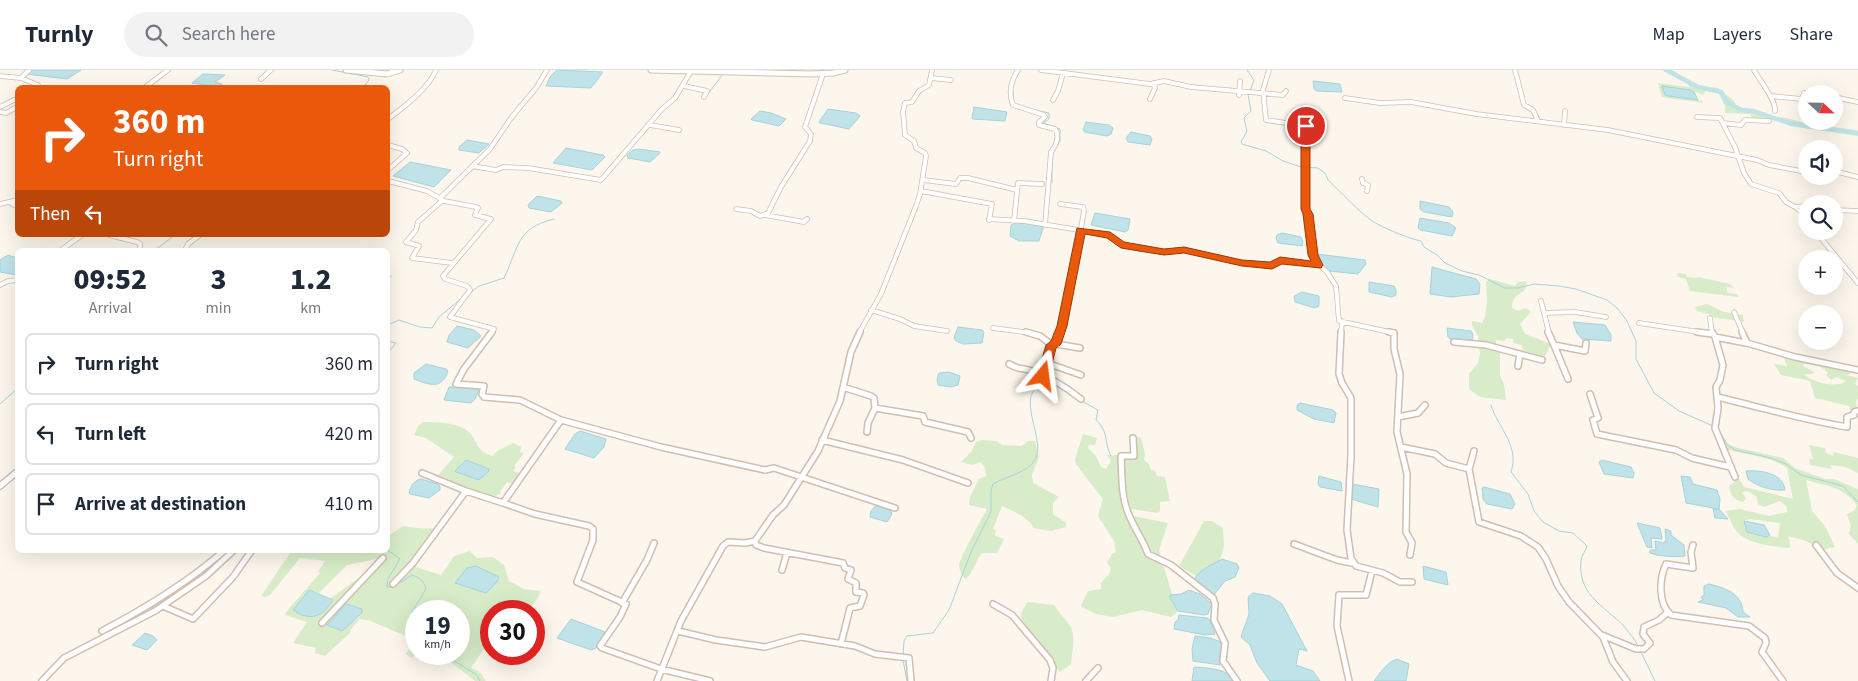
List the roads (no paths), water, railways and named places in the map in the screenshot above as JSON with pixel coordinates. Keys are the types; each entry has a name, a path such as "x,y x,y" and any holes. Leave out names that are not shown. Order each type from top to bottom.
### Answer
{"main road":[{"path":"346,70 387,74 400,70"},
{"path":"651,70 823,74 845,70"}],"street":[{"path":"21,78 29,70"},
{"path":"148,85 168,70"},
{"path":"261,78 270,70"},
{"path":"390,117 414,99 422,88 434,78 436,70"},
{"path":"452,264 412,258 419,246 406,242 416,230 418,222 490,149 536,88 547,70"},
{"path":"657,681 678,631 723,546 728,542 745,543 754,541 772,515 784,505 803,477 840,401 852,352 885,284 921,191 926,154 917,149 914,141 906,136 903,112 905,103 912,102 920,91 930,85 932,70"},
{"path":"1018,70 1010,83 1010,100 1012,105 1044,115 1045,117 1039,122 1039,125 1055,129 1057,132 1056,146 1051,152 1045,225"},
{"path":"1042,70 1153,83 1164,80 1191,87 1239,93 1262,92 1283,95 1286,91"},
{"path":"1269,70 1262,84 1267,121 1306,126"},
{"path":"1515,70 1524,105 1533,110 1538,121"},
{"path":"1754,70 1764,89 1771,96 1776,107 1775,111"},
{"path":"1107,77 1108,71"},
{"path":"472,166 496,170 503,167 528,168 602,180 650,125 659,111 673,100 684,86 691,72"},
{"path":"1053,100 1058,91 1063,73"},
{"path":"765,215 810,141 811,134 805,127 823,74"},
{"path":"0,76 21,78 38,85"},
{"path":"932,78 951,80"},
{"path":"1100,85 1102,78"},
{"path":"1239,93 1240,81"},
{"path":"1150,99 1155,88 1153,83"},
{"path":"684,86 707,91 704,96"},
{"path":"1771,96 1798,98"},
{"path":"1345,98 1380,103 1411,102 1476,114 1619,132 1798,170"},
{"path":"1843,98 1858,102"},
{"path":"0,107 15,100"},
{"path":"0,112 6,113 15,108"},
{"path":"1564,125 1565,111"},
{"path":"1697,117 1720,118 1744,173 1752,185 1777,192 1786,202 1796,207"},
{"path":"1305,118 1306,209 1313,255 1318,265 1327,272 1336,286 1339,321 1394,333 1394,349 1400,374 1397,432 1407,474 1406,532 1412,543 1410,556"},
{"path":"1722,123 1741,125 1745,120 1768,121"},
{"path":"650,125 679,130"},
{"path":"390,146 402,149 407,153 390,168"},
{"path":"1843,173 1858,177"},
{"path":"923,180 956,184 960,178 970,178 993,182 999,187 1017,190"},
{"path":"1362,179 1363,183 1368,185 1368,191"},
{"path":"390,182 428,191 441,199 476,207 478,208 475,215 490,219 443,277 467,286 470,290 451,312 450,317 494,330 455,383 484,386 482,394 484,397 520,400 561,420 765,470 774,468 894,508"},
{"path":"1014,220 1018,184 1020,182 1042,184"},
{"path":"921,191 992,204 989,220 1014,220 1110,236 1121,245 1164,252 1184,250 1242,263 1272,266 1280,261 1318,265"},
{"path":"0,204 15,201"},
{"path":"11,203 15,205"},
{"path":"1043,376 1069,296 1084,216 1083,207 1060,204"},
{"path":"736,209 751,211 760,216 765,215 804,222 807,219"},
{"path":"1843,210 1858,211"},
{"path":"774,217 773,220 778,221"},
{"path":"64,248 79,237"},
{"path":"117,237 137,242 140,244 140,248"},
{"path":"186,248 197,237"},
{"path":"1822,240 1858,283"},
{"path":"1849,274 1858,275"},
{"path":"0,285 15,280"},
{"path":"1541,301 1546,327 1568,378"},
{"path":"871,310 904,320 914,326 947,332"},
{"path":"1544,313 1575,312 1606,317"},
{"path":"1734,312 1747,343"},
{"path":"1710,318 1713,336 1723,365 1720,380 1716,387 1715,428 1735,477"},
{"path":"1342,321 1339,375 1342,386 1348,390 1351,398 1351,457 1346,520 1352,563"},
{"path":"1639,323 1713,336 1720,340 1747,343 1795,357 1858,370"},
{"path":"993,328 1011,329 1037,336 1054,345 1080,348"},
{"path":"1454,342 1486,345 1542,360"},
{"path":"1554,345 1585,351 1586,343"},
{"path":"1518,366 1520,354"},
{"path":"1047,363 1081,375"},
{"path":"1009,364 1019,370 1030,370 1064,385 1080,398"},
{"path":"843,387 874,398 875,408 868,423 867,432"},
{"path":"1590,394 1598,418 1593,420 1597,434 1676,450 1692,458 1730,467"},
{"path":"1717,397 1779,411 1814,422 1847,427 1847,417 1854,415 1854,412 1857,411"},
{"path":"1398,417 1409,416 1418,412 1425,405"},
{"path":"875,408 923,416 925,422 968,432 971,438"},
{"path":"503,503 538,449 561,420"},
{"path":"1133,438 1134,456 1121,456 1122,482 1128,514 1142,538 1148,554 1186,575 1199,589 1213,598 1215,604 1214,620 1226,645 1224,661 1238,681"},
{"path":"822,440 903,460 940,476 968,483"},
{"path":"1401,447 1435,454 1446,463 1469,469"},
{"path":"1474,451 1469,469 1479,522 1521,536 1538,547 1546,559 1558,586 1569,602 1601,635 1613,662 1627,681"},
{"path":"422,473 466,491 535,514 589,526 594,534 593,540 576,582 626,604 620,617 600,646 614,653 661,669 710,681"},
{"path":"0,486 15,474"},
{"path":"393,584 410,567 449,510 466,491"},
{"path":"754,541 756,545 764,548 843,563 845,568 851,570 848,579 856,583 856,592 863,593 864,596 860,606 850,608 841,644"},
{"path":"622,603 647,560 654,543"},
{"path":"1294,544 1337,560 1388,575 1400,582 1412,582"},
{"path":"1693,544 1691,552 1693,568 1671,564 1666,564 1664,568 1662,603 1667,613 1749,626 1765,638 1766,643 1762,652 1784,681"},
{"path":"1816,545 1837,573 1858,588"},
{"path":"102,631 152,604 221,553"},
{"path":"42,681 64,658 127,627 163,606 206,576 231,553"},
{"path":"163,606 192,619 233,577 250,553"},
{"path":"782,570 787,553"},
{"path":"322,623 383,558"},
{"path":"1349,681 1337,626 1339,595 1366,595 1372,571"},
{"path":"993,604 1012,614 1044,652 1052,664 1051,681"},
{"path":"1601,635 1636,648 1644,649 1650,643 1643,634 1644,627 1667,613"},
{"path":"678,631 716,640 765,647 797,637 860,647 875,654 910,660 910,681"},
{"path":"1086,681 1098,668"}],"water":[{"path":"31,70 81,70 67,79 26,74"},
{"path":"557,70 603,72 591,88 546,86 550,77"},
{"path":"203,74 225,75 215,82 222,84 221,85 192,83"},
{"path":"1313,81 1340,84 1342,92 1317,91 1314,89"},
{"path":"1662,86 1690,90 1694,92 1698,100 1665,95"},
{"path":"974,107 1007,112 1005,121 973,119"},
{"path":"828,109 856,113 860,116 849,129 820,123"},
{"path":"760,111 786,119 779,126 751,119"},
{"path":"1086,122 1109,125 1113,128 1111,134 1107,136 1085,132 1083,130"},
{"path":"1131,132 1150,136 1152,139 1150,145 1128,142 1126,138"},
{"path":"467,140 489,144 479,153 459,150 459,147"},
{"path":"566,148 605,157 592,170 553,163"},
{"path":"639,149 660,153 650,162 628,158 627,155 633,150"},
{"path":"410,162 451,170 434,187 393,176"},
{"path":"537,196 561,201 562,203 551,212 529,208 528,205"},
{"path":"1420,201 1449,207 1453,212 1452,217 1424,212 1420,209"},
{"path":"1095,213 1130,219 1128,230 1125,232 1091,225"},
{"path":"1420,218 1449,223 1456,228 1452,236 1420,230 1418,228"},
{"path":"1017,222 1041,226 1043,228 1039,241 1019,241 1010,236 1011,225"},
{"path":"1282,233 1301,237 1302,246 1278,243 1277,235"},
{"path":"1317,254 1365,260 1366,264 1358,274 1329,271 1319,263"},
{"path":"8,255 15,257 15,275 0,272 0,260"},
{"path":"1432,267 1476,279 1480,284 1479,294 1451,297 1430,294"},
{"path":"1369,282 1394,286 1396,295 1392,297 1369,292"},
{"path":"1302,292 1319,296 1319,306 1315,308 1295,302 1294,296"},
{"path":"1573,322 1605,325 1611,335 1611,341 1582,339 1577,333"},
{"path":"457,326 474,330 481,336 468,348 447,342 449,335"},
{"path":"958,327 982,330 984,332 982,343 963,344 956,341 954,338"},
{"path":"1447,328 1471,331 1473,337 1471,343 1450,339"},
{"path":"426,364 448,371 442,381 430,384 414,379 414,373"},
{"path":"949,372 960,376 958,385 951,387 938,385 939,373"},
{"path":"449,387 475,387 479,390 471,403 444,400"},
{"path":"1300,403 1333,410 1336,413 1334,423 1314,419 1297,410 1297,405"},
{"path":"580,431 606,439 604,447 594,458 565,449 575,434"},
{"path":"466,460 489,469 489,471 479,480 456,472"},
{"path":"1602,460 1631,467 1634,473 1633,478 1604,474 1599,462"},
{"path":"1746,471 1764,472 1776,476 1783,484 1785,490 1770,489 1756,484 1748,479"},
{"path":"1319,476 1341,482 1342,491 1320,487 1318,484"},
{"path":"1681,476 1690,477 1693,484 1717,490 1720,499 1719,509 1686,503"},
{"path":"421,479 438,484 440,490 429,498 410,494 412,485"},
{"path":"1352,484 1379,489 1378,507 1351,499"},
{"path":"1482,488 1510,494 1515,504 1512,509 1487,504 1483,499"},
{"path":"876,505 891,511 892,514 887,522 870,517 871,511"},
{"path":"1713,509 1720,510 1728,519 1715,518"},
{"path":"1744,521 1764,525 1770,535 1766,537 1747,532"},
{"path":"1637,523 1660,528 1662,539 1651,538 1652,548 1647,547"},
{"path":"1665,529 1671,531 1671,535 1684,545 1685,556 1661,556 1649,552 1656,550 1655,541 1664,543 1666,540"},
{"path":"1222,559 1237,564 1239,568 1235,577 1225,581 1213,596 1194,582 1201,571"},
{"path":"476,566 499,577 497,582 486,593 455,583 467,568"},
{"path":"1423,566 1446,572 1448,585 1424,579"},
{"path":"1709,584 1732,592 1740,600 1743,612 1750,617 1738,617 1726,608 1698,602 1703,600 1701,597 1704,595 1704,586"},
{"path":"309,590 333,600 320,614 310,617 293,610"},
{"path":"1189,590 1200,594 1212,604 1208,614 1178,611 1170,595 1181,594"},
{"path":"1253,593 1270,596 1282,604 1307,651 1299,649 1296,665 1313,671 1320,681 1270,681 1257,663 1250,645 1241,637 1249,614 1248,597"},
{"path":"346,604 362,609 362,613 342,631 327,625"},
{"path":"1179,615 1207,618 1210,620 1215,634 1205,635 1174,629"},
{"path":"571,619 605,632 596,648 591,650 557,638"},
{"path":"145,633 157,640 147,650 132,645"},
{"path":"1195,636 1221,642 1220,665 1193,661 1192,649"},
{"path":"1397,659 1409,664 1406,681 1374,681 1387,665"},
{"path":"1194,667 1222,671 1227,673 1234,681 1192,681"}],"waterway":[{"path":"332,70 368,77 369,80 365,85"},
{"path":"1015,80 1020,70"},
{"path":"1247,70 1254,80 1250,91"},
{"path":"1666,70 1698,87 1721,92 1727,102 1741,110 1753,111 1792,124 1858,133"},
{"path":"708,94 722,75"},
{"path":"1013,91 1013,101 1017,105"},
{"path":"1248,94 1251,111 1244,118 1247,131 1241,142 1242,144 1266,151 1283,161 1301,167 1318,168 1325,173 1328,180 1349,201 1371,220 1395,232 1421,241 1424,247 1437,255 1445,263 1462,271 1479,275 1505,288 1518,288 1534,284 1559,286 1576,289 1607,300 1617,308 1627,321 1636,341 1636,359 1654,393 1679,411 1713,426"},
{"path":"1035,110 1049,113 1049,119 1043,123 1060,129 1060,141 1055,150"},
{"path":"1052,155 1052,183"},
{"path":"470,293 479,286 504,278 516,248 525,233 542,223 554,219"},
{"path":"158,248 172,237"},
{"path":"390,324 399,320 420,327 432,328 439,317 462,298"},
{"path":"390,342 396,343 390,350"},
{"path":"903,656 904,641 907,636 933,633 949,610 971,552 991,512 993,484 1023,471 1036,458 1038,449 1037,437 1030,402 1032,392 1039,386 1052,382"},
{"path":"0,404 15,391"},
{"path":"1080,400 1098,410 1096,420 1105,433 1111,456"},
{"path":"1491,405 1513,454 1511,472 1528,494 1534,511 1543,522 1559,531 1573,533 1587,546 1581,560 1581,571 1587,590 1599,604 1623,625 1639,647"},
{"path":"1718,429 1727,444 1735,450 1771,458 1786,464 1801,475 1843,486 1858,502"},
{"path":"390,552 400,559 388,579 387,587 393,587 412,575 417,577 426,589 419,600"},
{"path":"110,632 187,585 226,553"},
{"path":"74,650 84,645"},
{"path":"1640,650 1655,681"},
{"path":"38,681 58,660"},
{"path":"903,660 907,681"},
{"path":"461,665 477,675 480,681"}]}
